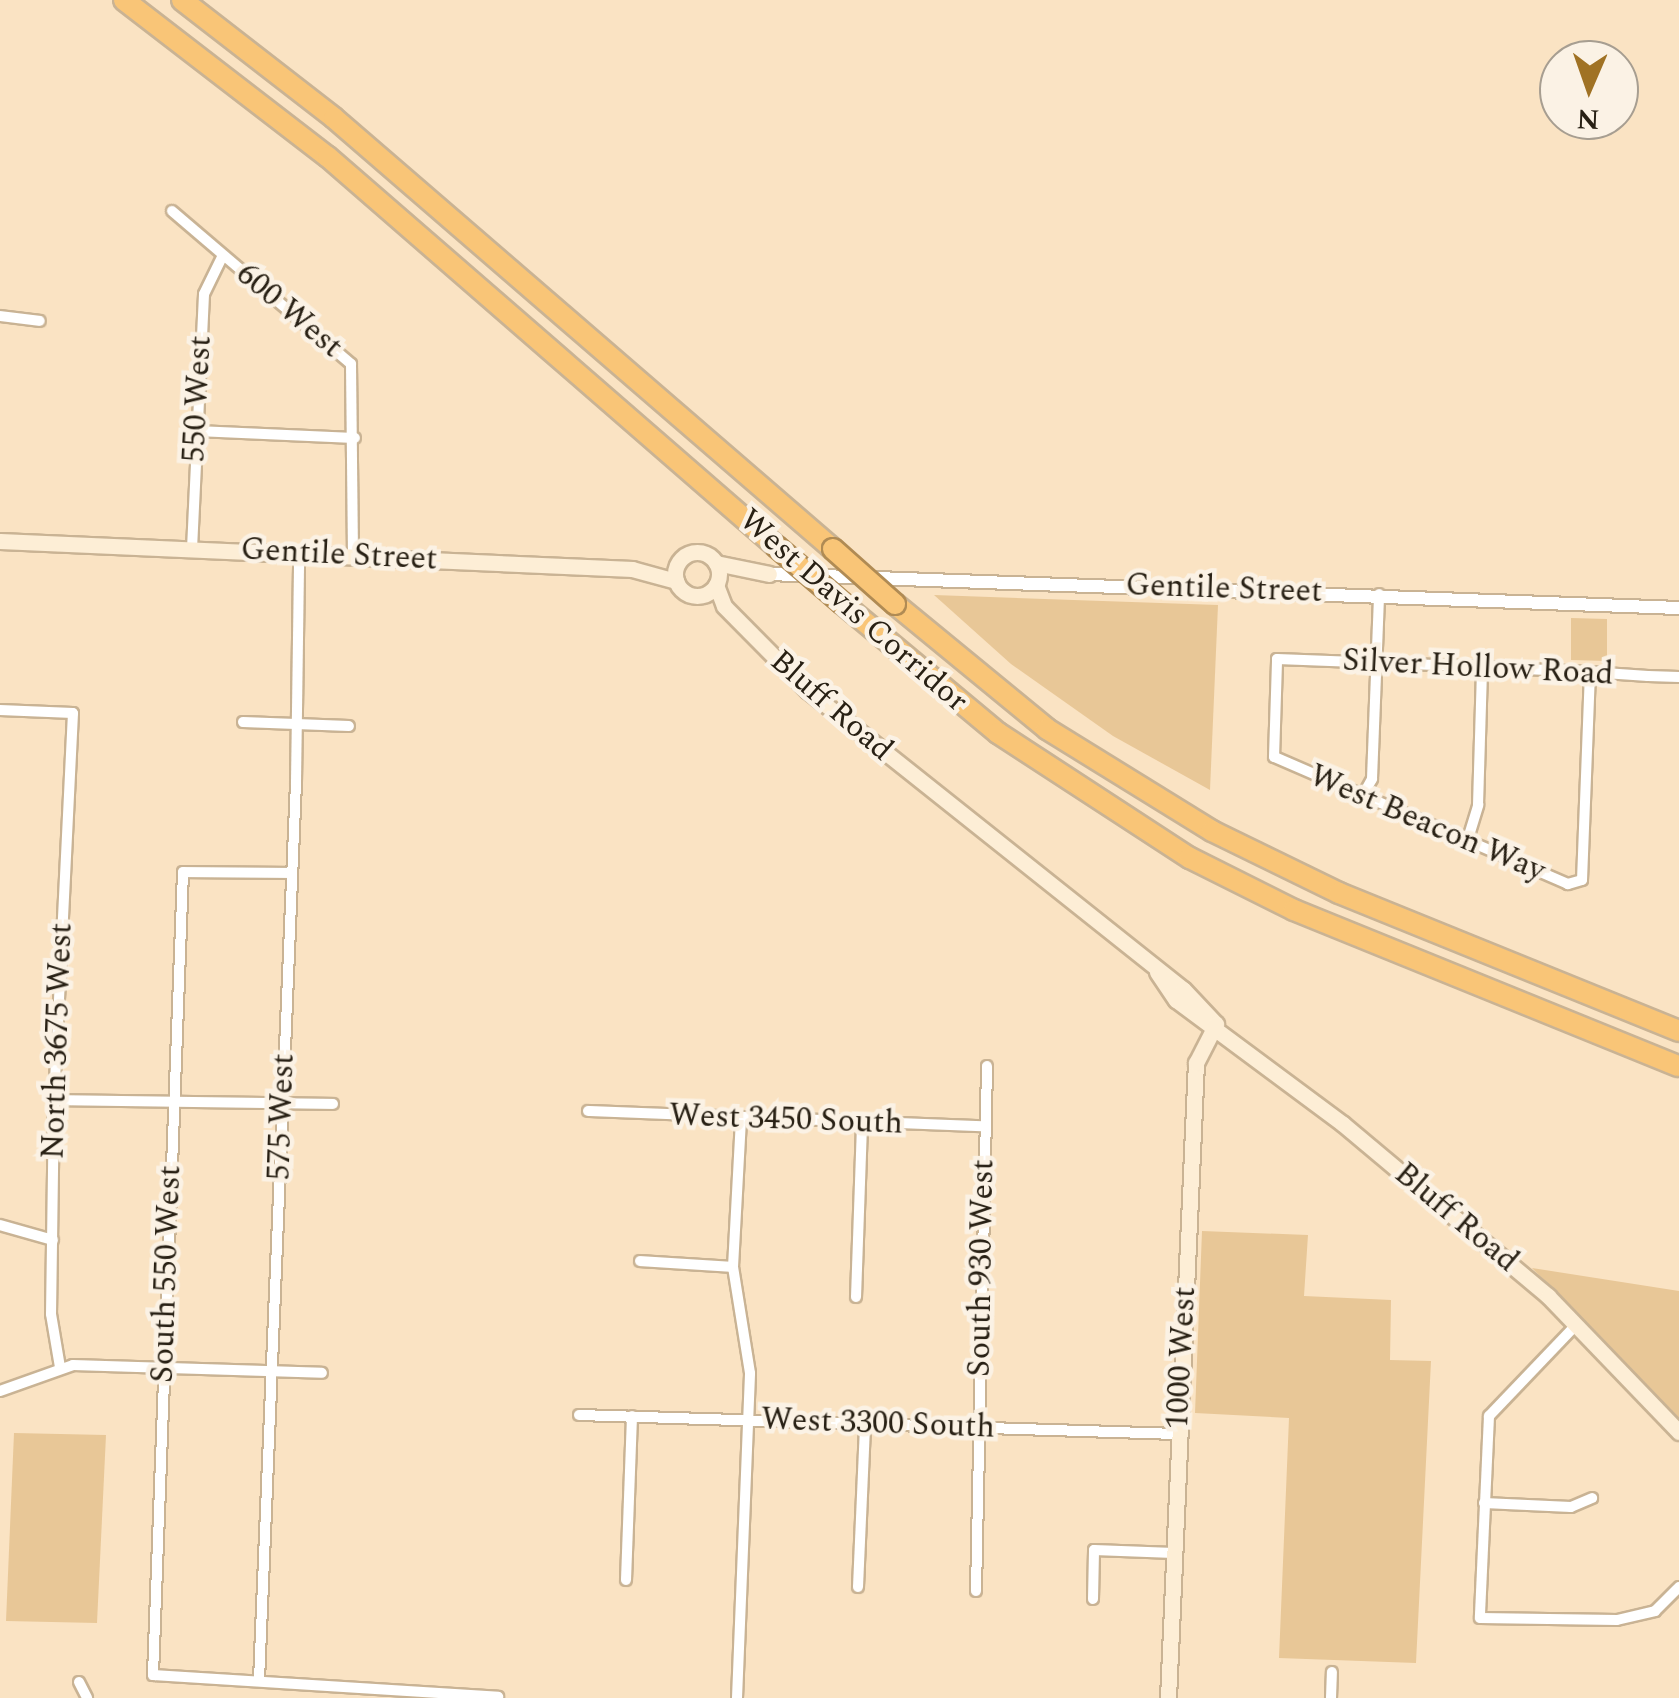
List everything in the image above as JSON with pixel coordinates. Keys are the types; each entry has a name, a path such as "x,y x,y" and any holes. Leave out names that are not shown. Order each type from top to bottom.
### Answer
{"highway":[{"name":"West Davis Corridor","path":"124,0 328,157 842,603 998,733 1190,858 1294,910 1679,1066"},
{"name":"West Davis Corridor","path":"182,0 334,118 894,604 1048,729 1212,832 1339,893 1679,1031"}],"main road":[{"name":"Gentile Street","path":"0,541 632,569 676,581"},
{"path":"632,569 698,552 716,562 717,584 696,597 676,581 683,557"},
{"name":"Gentile Street","path":"716,562 769,574"},
{"name":"Gentile Street","path":"717,584 769,574"},
{"name":"Bluff Road","path":"717,584 742,625"},
{"name":"Bluff Road","path":"696,597 742,625 834,714 1157,972 1176,1000 1216,1024 1467,1226 1576,1324 1679,1432"},
{"name":"1000 West","path":"1168,1698 1196,1062 1216,1024"}],"street":[{"name":"600 West","path":"172,211 343,352 356,379 353,556"},
{"name":"550 West","path":"192,549 204,294 223,255"},
{"path":"0,316 40,320"},
{"path":"196,431 355,438"},
{"name":"575 West","path":"259,1680 298,724 299,554"},
{"name":"Gentile Street","path":"769,574 1679,608"},
{"path":"1362,797 1372,779 1379,594"},
{"name":"Silver Hollow Road","path":"1274,757 1277,659 1679,677"},
{"path":"1467,842 1478,806 1482,667"},
{"name":"West Beacon Way","path":"1274,757 1568,884 1582,880 1590,672"},
{"name":"North 3675 West","path":"0,710 73,713 54,1100 50,1314 60,1367"},
{"path":"242,722 349,726"},
{"name":"South 550 West","path":"259,1680 153,1676 174,1098 183,872 290,873"},
{"name":"South 930 West","path":"976,1591 987,1066"},
{"path":"54,1100 118,1102 174,1098 334,1104"},
{"name":"West 3450 South","path":"588,1112 984,1126"},
{"path":"737,1698 749,1420 749,1357 733,1266 741,1118"},
{"path":"856,1297 862,1124"},
{"path":"0,1224 52,1240"},
{"path":"640,1261 733,1266"},
{"path":"1576,1324 1489,1416 1480,1618 1616,1620 1656,1611 1679,1588"},
{"path":"0,1391 60,1367 164,1366 322,1373"},
{"name":"West 3300 South","path":"579,1415 1178,1434"},
{"path":"626,1580 632,1416"},
{"path":"858,1586 865,1426"},
{"path":"1484,1503 1571,1507 1592,1498"},
{"path":"1093,1599 1094,1550 1174,1552"},
{"path":"1331,1698 1332,1672"},
{"path":"259,1680 320,1693 498,1697"},
{"path":"79,1682 87,1698"}],"shaded area":[{"path":"934,595 1218,605 1210,790 1113,736 1011,664"},
{"path":"1571,618 1607,619 1607,661 1571,660"},
{"path":"1202,1231 1308,1235 1304,1296 1391,1300 1390,1360 1431,1361 1416,1663 1279,1658 1289,1418 1195,1413"},
{"path":"1532,1268 1679,1291 1679,1420"},
{"path":"14,1433 106,1435 97,1623 6,1621"}]}
